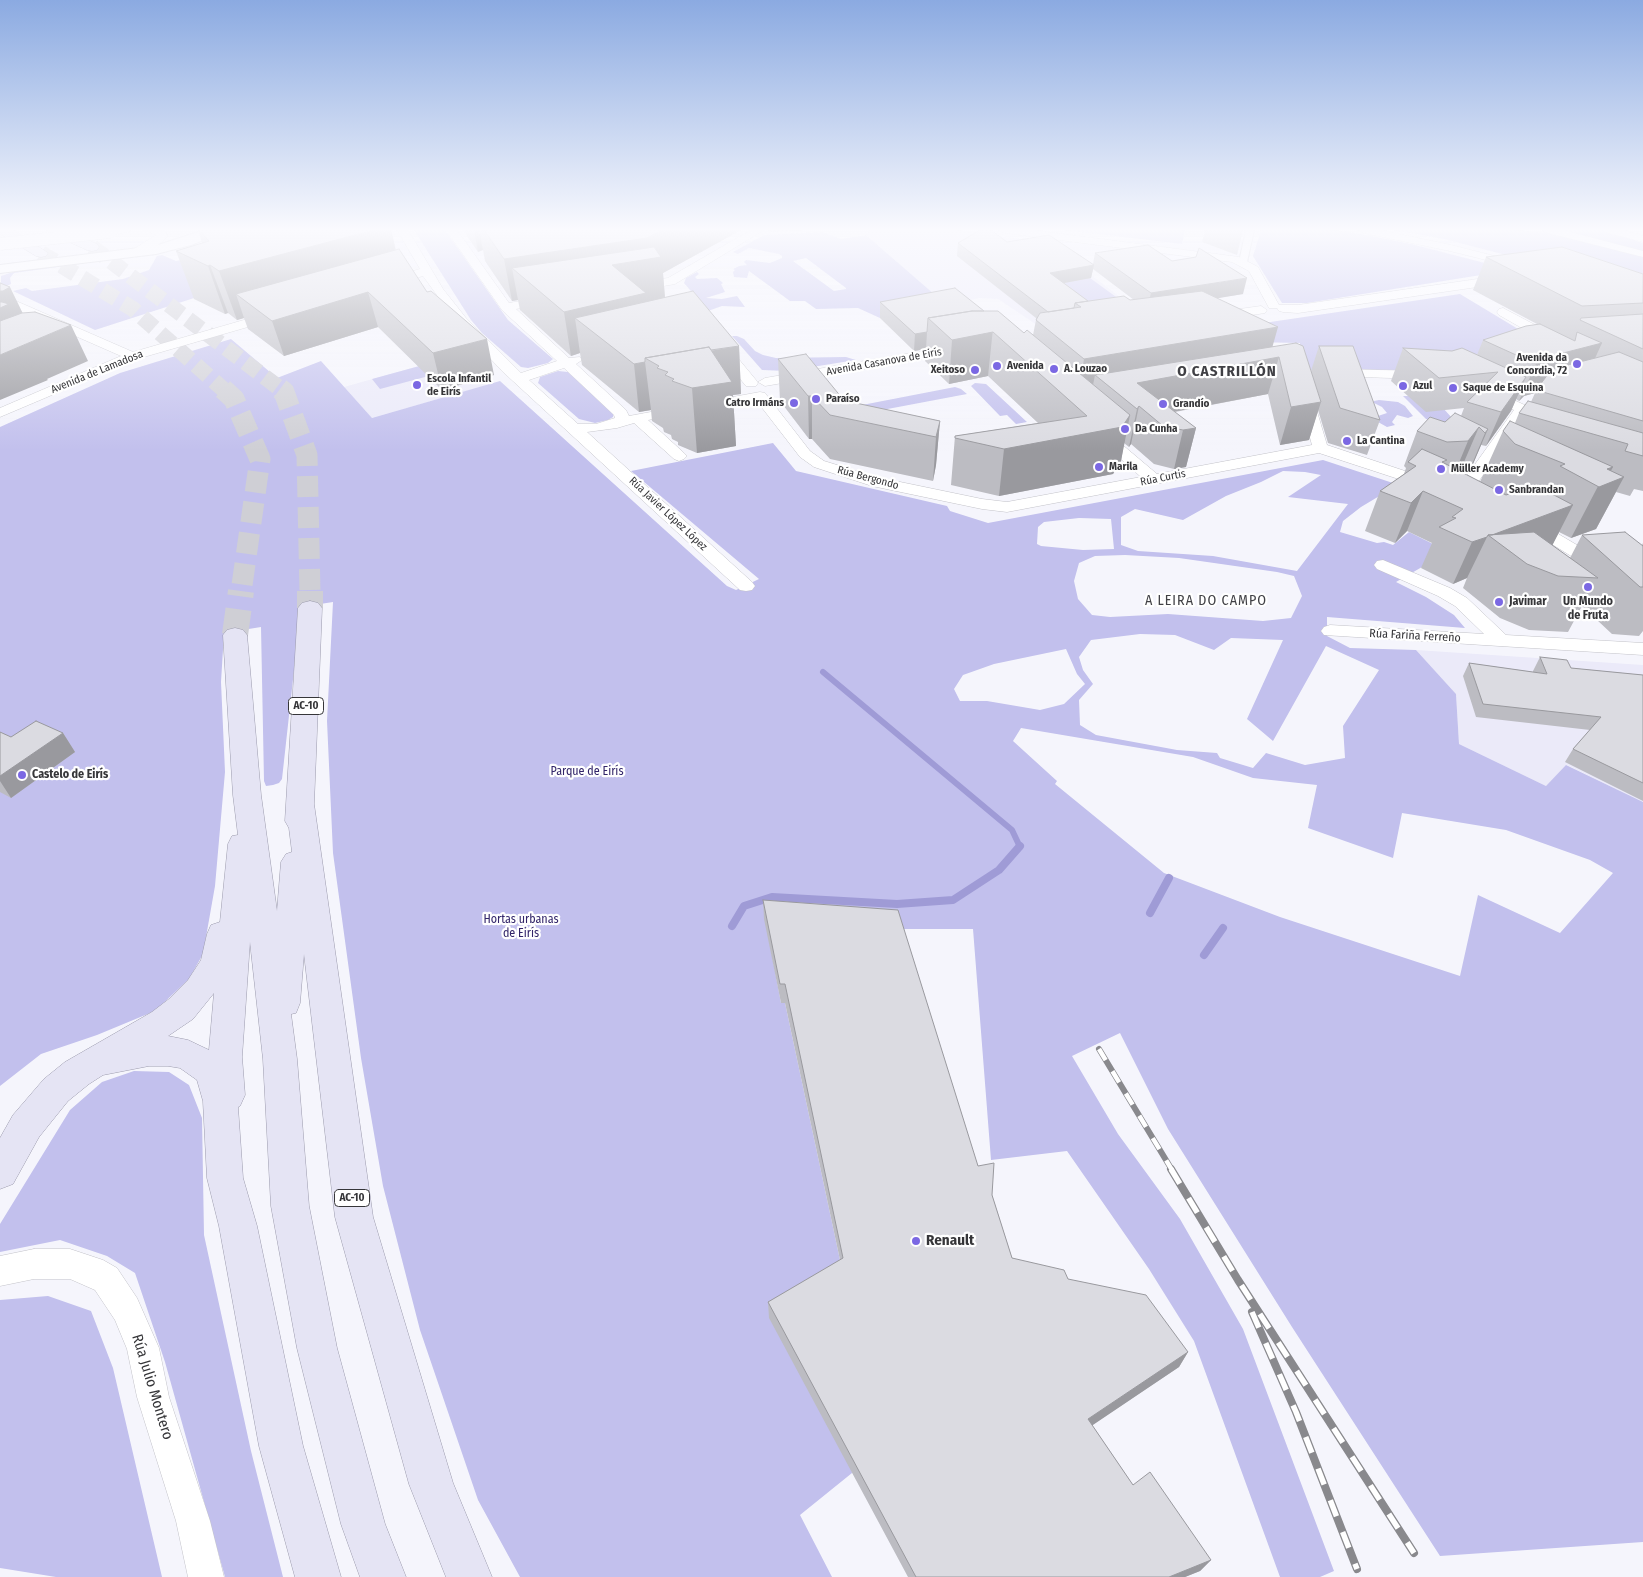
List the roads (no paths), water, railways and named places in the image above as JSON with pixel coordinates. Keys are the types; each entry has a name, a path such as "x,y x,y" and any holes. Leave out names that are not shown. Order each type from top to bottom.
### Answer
{"main road":[{"name":"AC-10","path":"280,1059 300,804 310,608"},
{"name":"AC-10","path":"236,635 247,795 280,1059 290,1206 317,1348 363,1524 382,1577"},
{"name":"AC-10","path":"247,795 240,860 225,1057 232,1170 238,1226 281,1446 318,1577"},
{"name":"AC-10","path":"300,804 354,1217 431,1484 469,1577"},
{"path":"0,1172 26,1126 56,1090 77,1073 164,1022 199,989 216,963 240,860"},
{"path":"96,1062 149,1051 168,1051 188,1055 211,1070 218,1094 225,1178 238,1226"}],"street":[{"path":"9,304 42,323 70,330 132,356"},
{"name":"Rúa Javier López López","path":"449,304 462,321 520,380 574,428 593,435 746,586"},
{"path":"504,304 565,363 621,413 623,419 617,424 593,435"},
{"path":"506,307 528,304"},
{"path":"1270,304 1272,308"},
{"path":"1203,318 1272,308 1298,309 1334,304"},
{"name":"Avenida de Lamadosa","path":"0,413 132,356 292,310"},
{"path":"1503,312 1564,346 1540,350"},
{"path":"52,337 70,330"},
{"name":"Rúa Bergondo","path":"713,336 760,390 805,454 820,464 872,481 982,504 1007,507"},
{"name":"Avenida Casanova de Eirís","path":"617,424 760,390 968,348"},
{"path":"520,380 527,375 589,357"},
{"name":"Avenida Casanova de Eirís","path":"760,390 958,360"},
{"path":"1317,373 1432,375"},
{"path":"1450,491 1515,432 1526,405 1474,386"},
{"path":"1303,388 1320,448 1478,502"},
{"path":"637,418 679,456"},
{"path":"1093,427 1153,480"},
{"name":"Rúa Curtis","path":"1007,507 1320,448"},
{"path":"1520,520 1592,560 1606,573"},
{"path":"1383,565 1444,592 1460,602 1501,641"},
{"name":"Rúa Fariña Ferreño","path":"1330,631 1643,649"},
{"name":"Rúa Julio Montero","path":"0,1271 34,1264 70,1264 92,1270 106,1279 126,1309 143,1348 153,1397 193,1521 206,1577"}],"waterway":[{"path":"823,672 1012,830 1020,846"},
{"path":"732,926 744,906 772,897 897,904 953,900 999,870 1020,846"},
{"path":"1150,913 1169,878"},
{"path":"1204,955 1223,928"}],"tunnel":[{"path":"124,304 133,309 224,390"},
{"path":"167,304 282,390"},
{"path":"223,389 234,399 260,459 241,592"},
{"path":"280,389 284,392 307,455 310,592"},
{"path":"235,635 241,591"},
{"path":"310,592 310,608"}],"railway":[{"path":"1099,1049 1172,1170"},
{"path":"1171,1169 1238,1280 1414,1553"},
{"path":"1252,1312 1296,1412 1357,1569"}],"place":[{"name":"Avenida da Concordia, 72","path":"1577,364"},
{"name":"Avenida","path":"997,366"},
{"name":"A. Louzao","path":"1054,369"},
{"name":"Xeitoso","path":"975,370"},
{"name":"Escola Infantil de Eirís","path":"417,385"},
{"name":"Azul","path":"1403,386"},
{"name":"Saque de Esquina","path":"1453,388"},
{"name":"Paraíso","path":"816,399"},
{"name":"Catro Irmáns","path":"794,403"},
{"name":"Grandío","path":"1163,404"},
{"name":"Da Cunha","path":"1125,429"},
{"name":"La Cantina","path":"1347,441"},
{"name":"Marila","path":"1099,467"},
{"name":"Müller Academy","path":"1441,469"},
{"name":"Sanbrandan","path":"1499,490"},
{"name":"Un Mundo de Fruta","path":"1588,587"},
{"name":"Javimar","path":"1499,602"},
{"name":"Castelo de Eirís","path":"22,775"},
{"name":"Renault","path":"916,1241"}],"district":[{"name":"O CASTRILLÓN","path":"1227,372"},
{"name":"A LEIRA DO CAMPO","path":"1206,601"}],"park label":[{"name":"Parque de Eirís","path":"587,772"},
{"name":"Hortas urbanas de Eirís","path":"521,927"}]}
